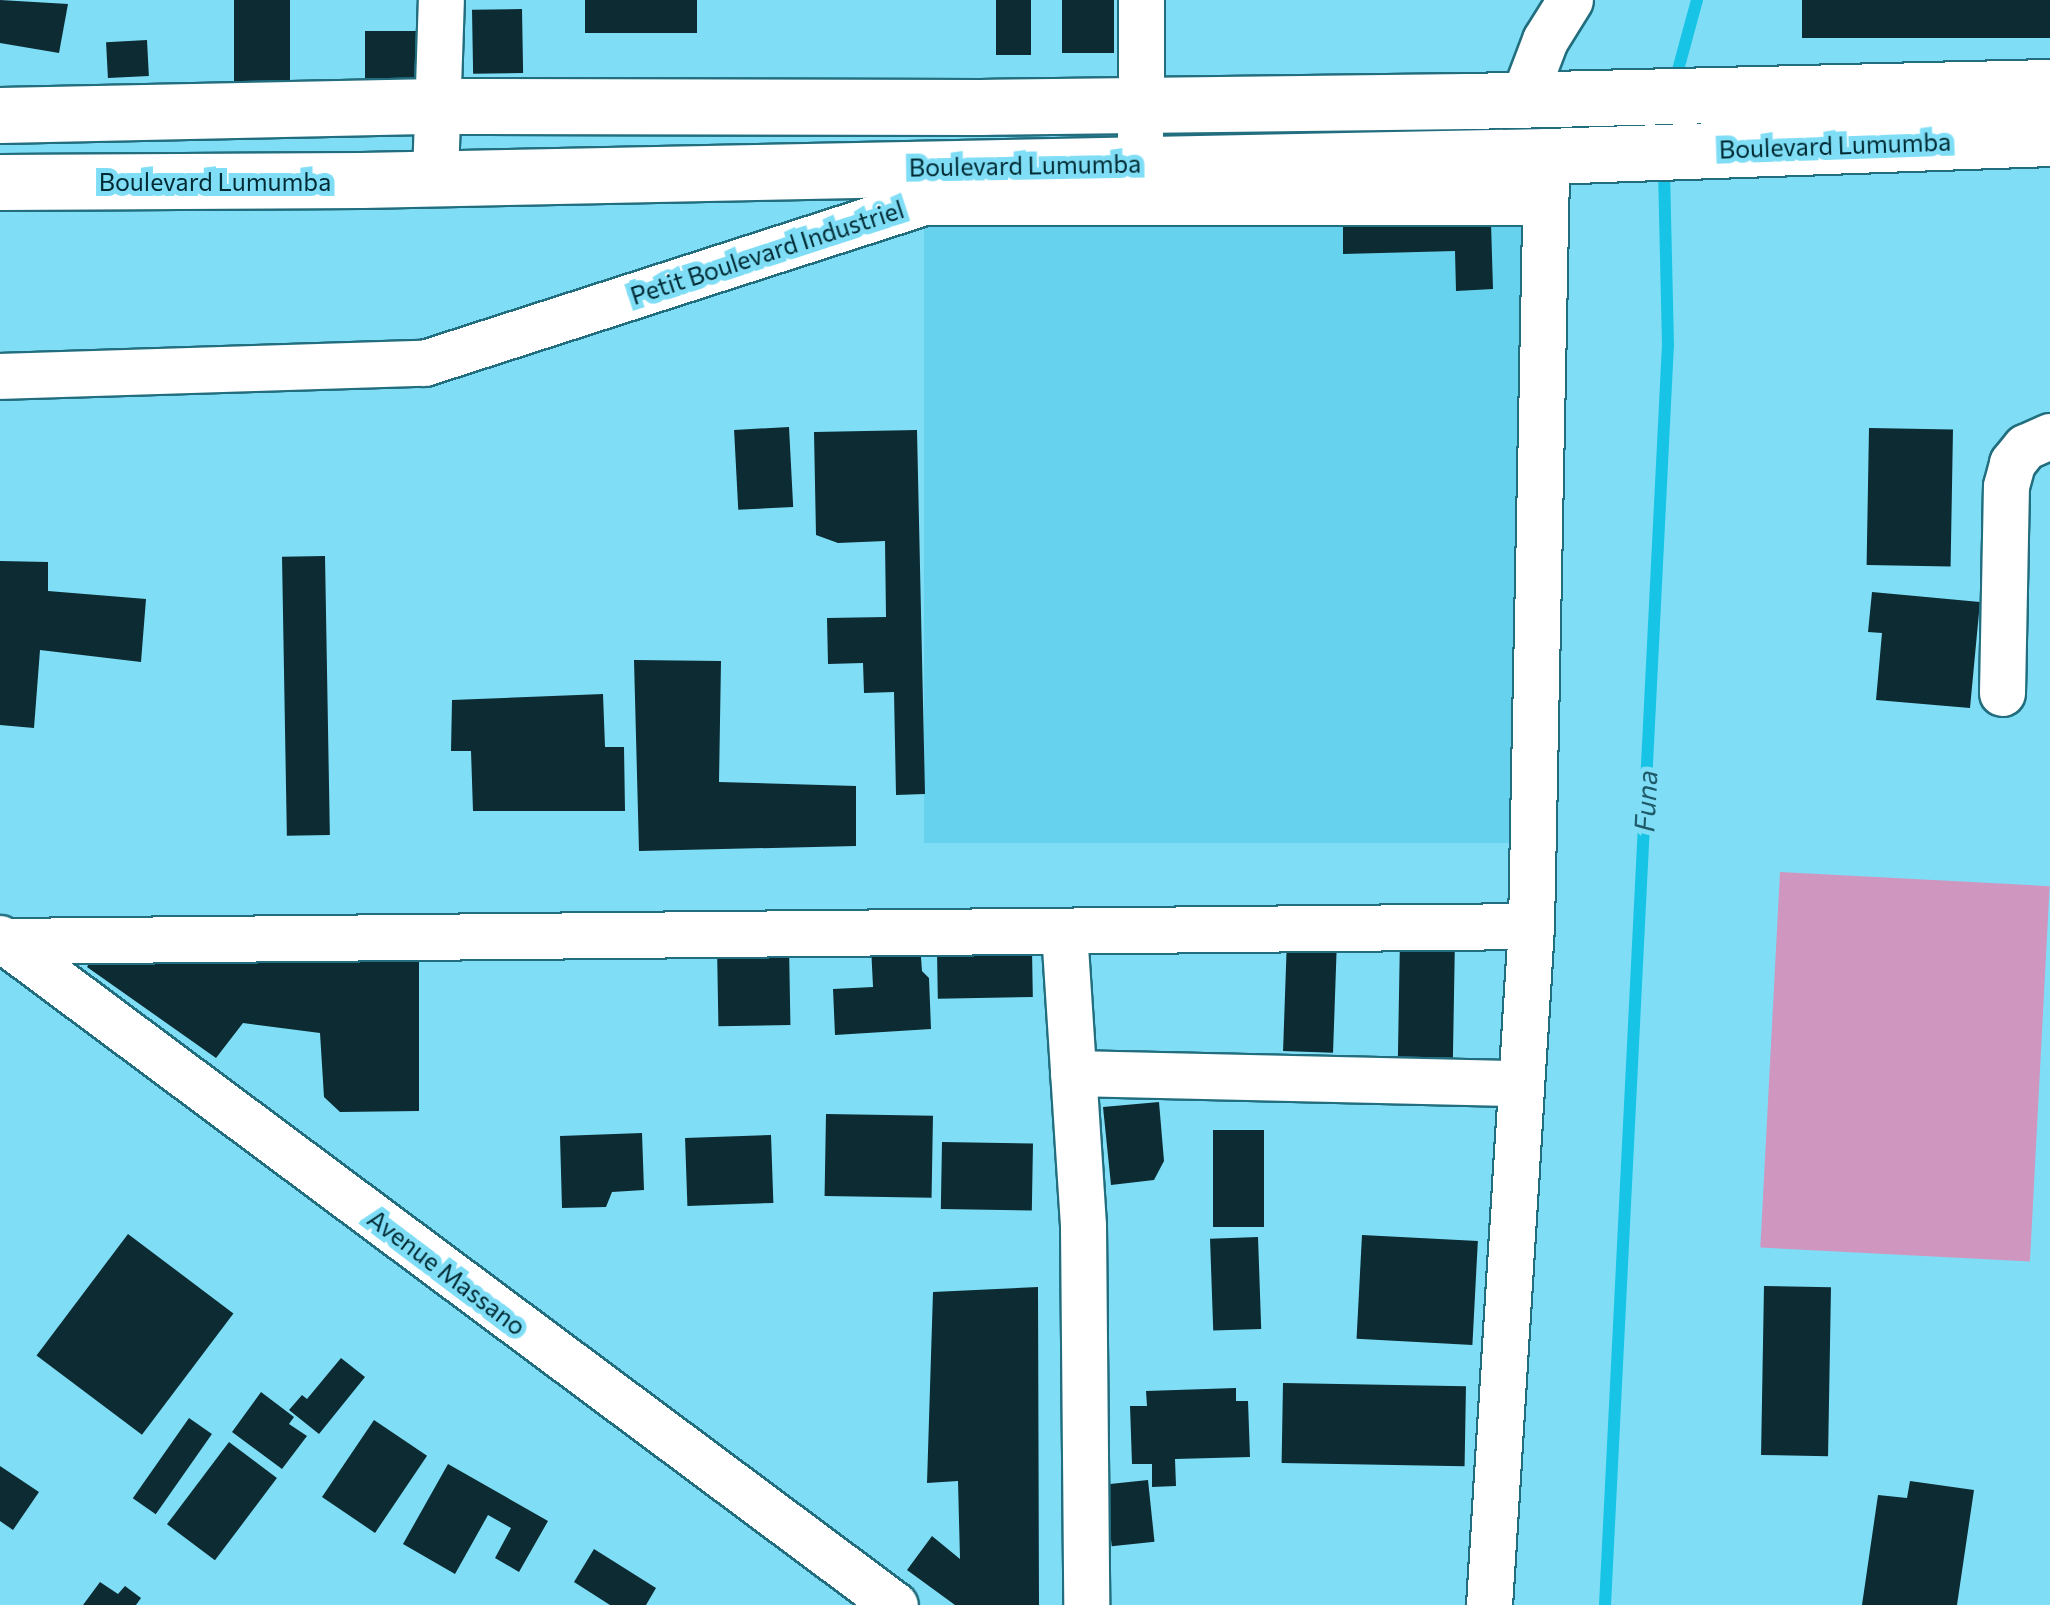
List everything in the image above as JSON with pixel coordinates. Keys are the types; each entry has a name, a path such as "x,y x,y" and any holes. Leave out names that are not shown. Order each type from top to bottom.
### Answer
{"main road":[{"path":"0,115 436,106 1143,105 2050,86"},
{"name":"Boulevard Lumumba","path":"0,182 435,178 1140,163 1564,170 1686,149 2050,138"}],"street":[{"path":"435,178 441,0"},
{"path":"1140,163 1141,0"},
{"path":"1524,98 1545,40 1570,0"},
{"path":"1489,1605 1531,926 1564,170"},
{"name":"Petit Boulevard Industriel","path":"0,376 424,363 924,202 1564,170"},
{"path":"2002,692 2006,486 2012,463 2025,447 2050,436"},
{"path":"0,940 1531,926"},
{"path":"1064,931 1083,1226 1086,1605"},
{"name":"Avenue Massano","path":"0,940 895,1605"},
{"path":"1073,1073 1521,1083"}],"shaded area":[{"path":"924,202 1545,202 1545,843 924,843"},
{"path":"1780,872 2050,886 2030,1262 1760,1247"}],"building":[{"path":"0,0 68,4 59,53 0,43"},
{"path":"234,0 290,0 290,84 234,84"},
{"path":"585,0 697,0 697,33 585,33"},
{"path":"996,0 1031,0 1031,55 996,55"},
{"path":"1062,0 1114,0 1114,53 1062,53"},
{"path":"1802,0 2050,0 2050,38 1802,38"},
{"path":"522,9 523,73 473,74 472,10"},
{"path":"365,31 429,31 429,80 365,80"},
{"path":"147,40 149,76 108,78 106,42"},
{"path":"1491,223 1493,289 1456,291 1455,251 1343,254 1343,227"},
{"path":"789,427 793,507 738,510 734,430"},
{"path":"1869,428 1953,429 1951,566 1867,565"},
{"path":"917,430 925,794 896,795 894,692 864,693 863,663 828,664 827,618 886,617 885,541 838,543 816,535 814,432"},
{"path":"325,556 330,835 287,836 282,557"},
{"path":"0,561 48,562 48,591 146,599 141,662 40,650 34,728 0,725"},
{"path":"1872,592 1980,602 1970,708 1876,700 1882,633 1868,632"},
{"path":"634,660 721,661 719,782 856,786 856,846 639,851"},
{"path":"603,694 605,747 624,747 625,811 473,811 471,751 451,751 452,700"},
{"path":"1400,937 1455,938 1453,1071 1398,1070"},
{"path":"1287,938 1337,940 1333,1053 1283,1051"},
{"path":"789,944 790,1025 718,1026 717,945"},
{"path":"920,944 922,971 929,978 931,1029 835,1035 833,989 873,987 871,946"},
{"path":"1032,950 1033,997 938,999 937,952"},
{"path":"419,953 419,1111 340,1112 324,1097 320,1033 243,1023 216,1058 87,967 94,955"},
{"path":"1159,1102 1164,1161 1154,1180 1111,1185 1103,1107"},
{"path":"826,1114 933,1116 932,1198 825,1196"},
{"path":"1213,1130 1264,1130 1264,1227 1213,1227"},
{"path":"642,1133 644,1190 612,1192 606,1207 562,1208 560,1136"},
{"path":"771,1135 773,1203 687,1206 685,1138"},
{"path":"942,1142 1033,1144 1032,1211 941,1209"},
{"path":"128,1234 233,1313 142,1435 37,1355"},
{"path":"1362,1235 1478,1241 1472,1345 1357,1339"},
{"path":"1258,1237 1261,1329 1213,1331 1210,1239"},
{"path":"1764,1286 1831,1287 1828,1456 1761,1455"},
{"path":"1038,1287 1039,1605 955,1605 907,1570 932,1536 960,1559 958,1481 927,1483 933,1292"},
{"path":"341,1358 365,1377 319,1434 289,1410 302,1395 307,1399"},
{"path":"1283,1383 1466,1386 1465,1466 1282,1463"},
{"path":"1236,1388 1236,1401 1248,1401 1250,1457 1175,1459 1176,1486 1152,1487 1152,1464 1132,1464 1130,1406 1147,1406 1146,1391"},
{"path":"261,1392 294,1417 289,1424 307,1436 282,1469 232,1432"},
{"path":"189,1418 212,1434 156,1514 133,1498"},
{"path":"374,1420 427,1456 375,1533 322,1497"},
{"path":"229,1442 277,1478 215,1560 167,1524"},
{"path":"448,1464 548,1521 519,1572 495,1558 511,1528 488,1515 455,1574 403,1544"},
{"path":"0,1466 39,1492 13,1530 0,1521"},
{"path":"1148,1480 1154,1542 1112,1546 1105,1484"},
{"path":"1910,1481 1974,1490 1957,1605 1862,1605 1878,1495 1907,1498"},
{"path":"594,1549 656,1588 646,1605 610,1605 574,1582"},
{"path":"100,1582 118,1594 125,1586 141,1598 136,1605 83,1605"}],"waterway":[{"name":"Funa","path":"1675,81 1697,0"},
{"name":"Funa","path":"1605,1605 1668,346 1664,164"}]}
